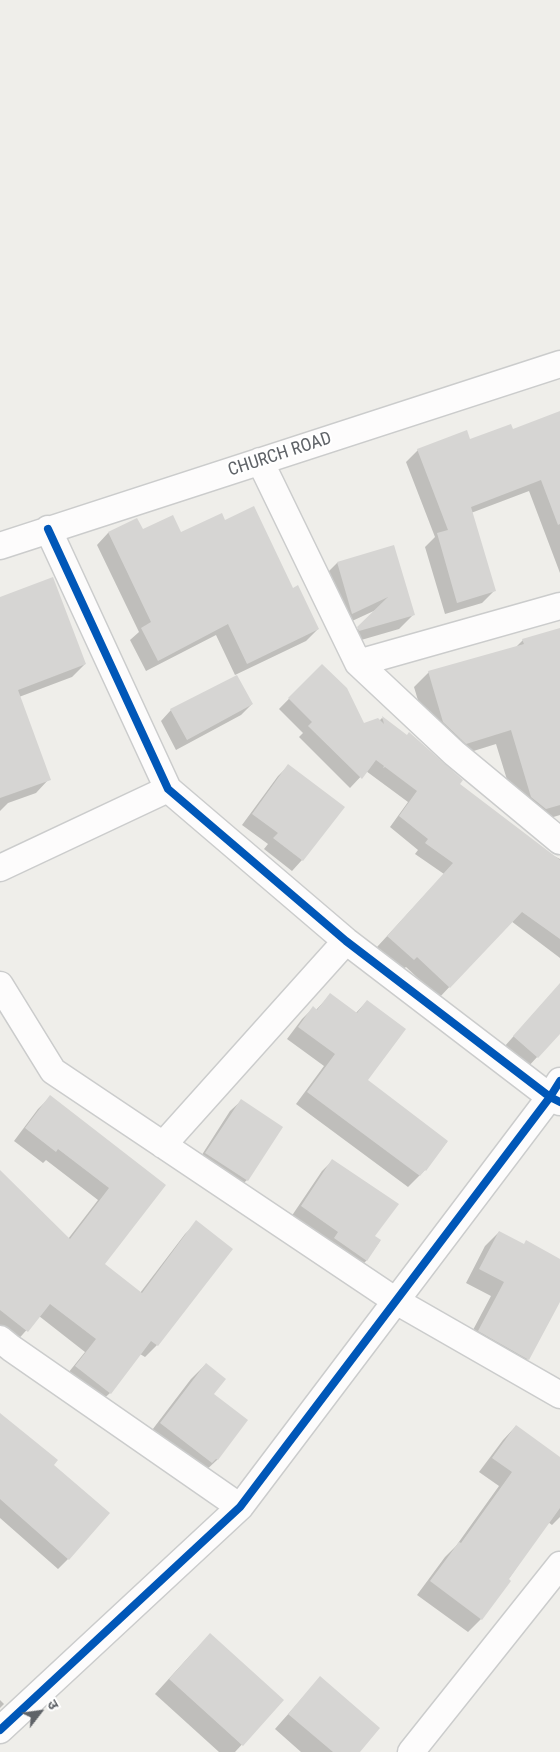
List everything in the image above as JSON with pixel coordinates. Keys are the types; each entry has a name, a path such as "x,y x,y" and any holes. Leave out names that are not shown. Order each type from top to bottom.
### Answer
{"street":[{"name":"CHURCH ROAD","path":"0,546 560,364"},
{"path":"260,461 358,662 454,753 560,841"},
{"path":"0,1730 240,1507 557,1093 346,941 168,789 48,529"},
{"path":"358,662 560,606"},
{"path":"0,868 168,789"},
{"path":"163,1145 346,941"},
{"path":"0,985 53,1071 396,1302 560,1395"},
{"path":"4,1348 240,1507"},
{"path":"411,1752 560,1566"}],"building":[{"path":"560,411 560,524 558,525 541,480 471,507 496,591 457,603 437,533 448,530 417,449 467,430 470,439 511,424 513,429"},
{"path":"254,506 293,588 298,585 319,629 247,664 228,624 158,661 141,628 151,622 108,532 137,518 143,529 173,515 181,532 222,513 225,520"},
{"path":"394,545 415,615 359,631 357,627 388,597 352,614 337,562"},
{"path":"53,577 86,664 18,690 51,780 0,798 0,597"},
{"path":"560,628 560,805 546,809 531,797 511,730 466,744 443,722 428,671 524,644 522,639"},
{"path":"322,664 347,688 364,723 378,718 384,724 382,716 407,735 409,732 463,780 460,784 560,860 560,939 522,912 450,988 417,957 414,960 387,936 453,863 425,843 428,839 399,816 417,791 385,767 383,768 384,766 376,760 362,779 308,726 312,722 288,698"},
{"path":"237,675 253,704 187,740 170,709"},
{"path":"288,764 345,807 303,861 273,838 278,833 252,814"},
{"path":"560,983 560,1034 538,1058 513,1036"},
{"path":"330,993 357,1013 367,1000 406,1029 368,1080 448,1141 426,1171 420,1176 307,1092 335,1054 298,1027 313,1006 317,1010"},
{"path":"50,1095 166,1185 105,1264 142,1293 196,1220 233,1249 158,1346 151,1341 111,1394 75,1366 96,1339 50,1304 28,1332 0,1310 0,1170 70,1239 109,1188 58,1149 56,1152 25,1128"},
{"path":"241,1099 283,1127 248,1181 205,1153"},
{"path":"332,1159 399,1204 375,1236 381,1240 367,1261 334,1238 338,1232 301,1206"},
{"path":"499,1231 524,1244 526,1240 560,1259 560,1302 529,1360 478,1331 504,1282 479,1269"},
{"path":"206,1363 226,1379 214,1394 248,1420 218,1460 216,1459 212,1463 160,1423"},
{"path":"0,1413 58,1460 54,1465 110,1513 69,1560 0,1499"},
{"path":"516,1425 560,1457 560,1508 509,1579 511,1581 482,1620 430,1581 459,1542 461,1543 512,1472 492,1458"},
{"path":"210,1633 284,1700 243,1746 169,1679"},
{"path":"320,1676 380,1728 360,1752 333,1752 288,1714"}],"cycle path":[{"path":"48,529 168,789 346,941 550,1097 560,1102"},
{"path":"0,1730 240,1507 550,1097 560,1081"}]}
